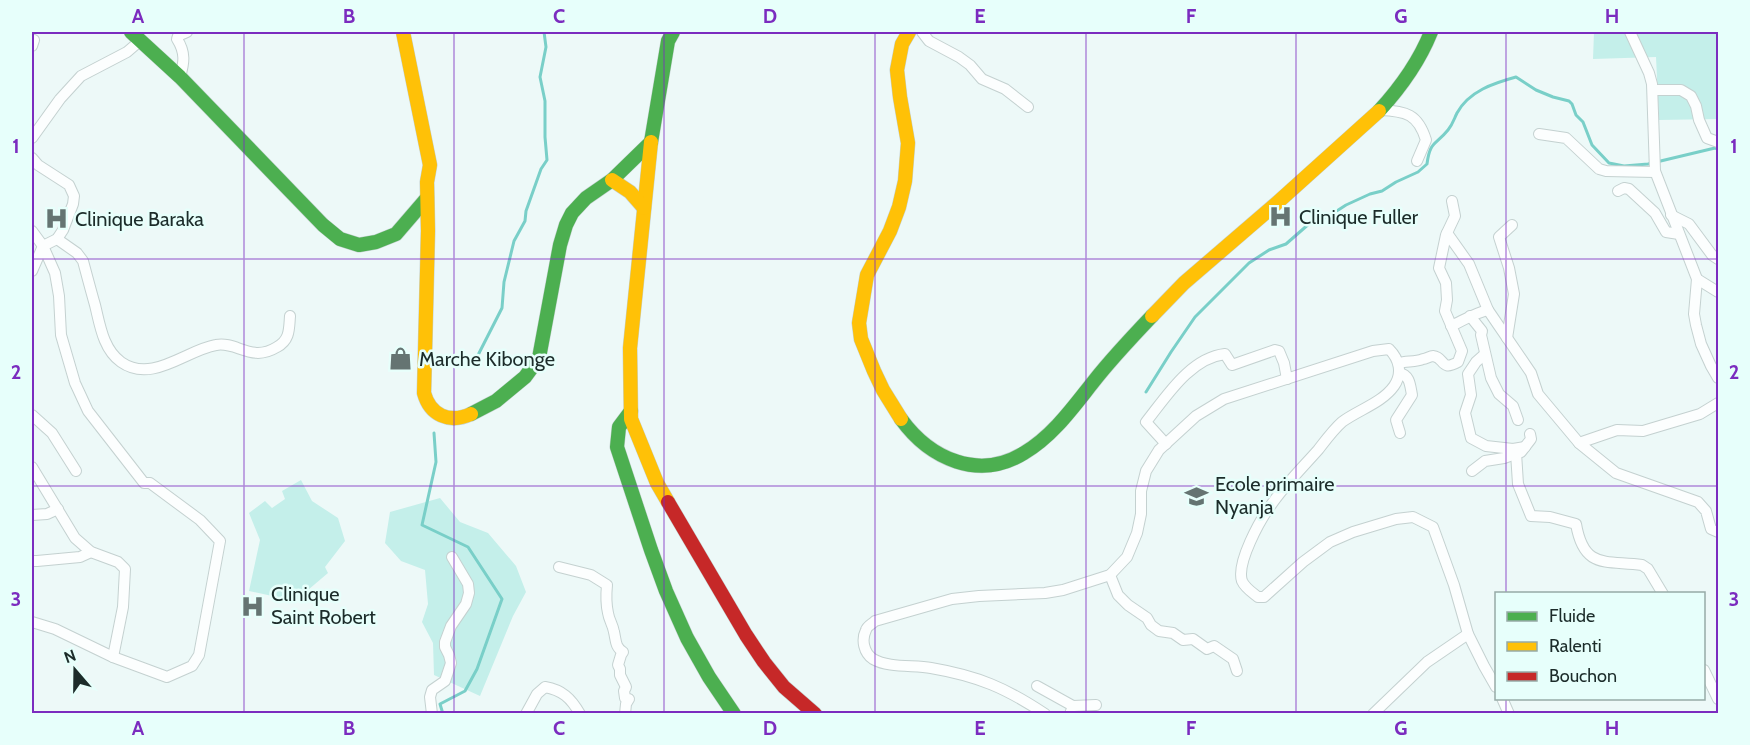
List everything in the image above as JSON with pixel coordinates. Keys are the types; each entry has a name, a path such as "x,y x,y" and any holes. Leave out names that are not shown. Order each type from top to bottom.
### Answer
{"main road":[{"path":"403,32 430,165 427,182 424,393 431,409 440,416 466,416 496,401 525,377 539,358 549,297 566,225 572,213 586,198 612,180 651,142"},
{"path":"909,32 904,37 897,68 898,89 907,138 908,163 904,187 892,226 870,268 861,301 859,328 879,382 895,411 909,429 941,458 966,465 988,465 1015,458 1039,442 1055,427 1161,305 1380,110 1421,56 1431,32"},
{"path":"669,35 651,142 630,348 631,419 657,483 746,635 784,687 815,714"},
{"path":"136,36 180,77 323,225 340,239 359,245 376,242 396,234 427,198"},
{"path":"612,180 623,185 644,208"},
{"path":"631,411 619,426 616,436 617,447 656,562 675,613 694,652 734,714"}],"street":[{"path":"180,77 184,63 184,51 177,39 178,36 187,32"},
{"path":"922,32 929,41 970,65 982,79 1005,89 1028,107"},
{"path":"1630,32 1649,73 1653,90 1654,166 1697,279 1694,314 1696,325 1707,359 1719,378"},
{"path":"32,138 60,99 81,76 122,55 136,36"},
{"path":"1653,90 1681,90 1691,96 1707,138 1719,142"},
{"path":"1380,110 1405,112 1418,123 1426,141 1417,161"},
{"path":"1539,134 1566,138 1599,169 1606,171 1654,166"},
{"path":"32,158 38,165 69,185 74,196 63,230 57,239 43,246 35,260 32,272"},
{"path":"1618,191 1624,188 1629,189 1655,213 1666,232 1679,234"},
{"path":"1399,368 1431,356 1437,357 1444,365 1450,366 1458,362 1462,351 1445,311 1446,283 1439,268 1455,216 1452,201"},
{"path":"1671,214 1689,224 1712,255 1719,259"},
{"path":"1507,338 1514,294 1499,237 1512,225"},
{"path":"32,231 43,246 55,273 62,335 75,382 88,411 144,483 150,483 200,520 219,541 199,655 192,666 167,677 113,657 55,628 32,622"},
{"path":"1448,233 1469,264 1488,310 1531,373 1538,394 1579,443 1616,473 1698,502 1706,511 1711,529 1719,532"},
{"path":"57,239 77,253 83,261 100,328 109,350 133,369 151,369 168,364 202,348 219,344 255,353 266,352 286,341 290,316"},
{"path":"1697,279 1719,292"},
{"path":"1451,326 1488,310"},
{"path":"1470,316 1482,331 1491,378 1499,394 1513,406 1518,420"},
{"path":"1045,714 1001,687 981,679 932,668 904,666 872,659 865,650 863,639 866,628 875,621 952,599 1045,593 1063,590 1110,575 1127,557 1137,533 1146,471 1159,450 1196,416 1224,399 1373,351 1389,349 1396,356 1402,374 1409,380 1412,395 1396,420 1400,432"},
{"path":"1166,444 1146,422 1170,391 1186,375 1213,357 1225,354 1232,365 1275,350 1279,351 1287,379"},
{"path":"1485,354 1468,374 1471,395 1465,413 1471,438 1486,446 1521,450"},
{"path":"1399,368 1395,384 1386,395 1342,423 1270,506 1249,544 1242,566 1242,580 1246,587 1258,597 1264,597 1303,562 1330,542 1353,532 1396,519 1413,517 1433,527 1454,585 1468,634 1495,684"},
{"path":"1579,443 1617,429 1643,431 1700,414 1719,403"},
{"path":"32,415 52,433 76,471"},
{"path":"1472,471 1485,461 1504,458 1521,450 1531,439 1530,434"},
{"path":"1521,450 1518,484 1531,516 1550,517 1576,524 1587,554 1600,561 1642,565 1648,569 1662,592"},
{"path":"32,467 75,538 92,552 118,562 125,569 123,607 113,657"},
{"path":"32,515 47,514 58,509"},
{"path":"32,561 80,557 92,552"},
{"path":"432,714 430,697 432,690 445,681 451,663 445,642 451,626 466,604 469,593 468,584 452,557"},
{"path":"560,567 591,575 607,585 608,614 615,640 619,650 623,652 618,665 626,687 625,698 629,699 625,714"},
{"path":"1110,575 1118,595 1147,618 1159,632 1173,633 1183,640 1193,639 1207,649 1214,646 1233,659 1238,671"},
{"path":"1373,714 1427,662 1468,634"},
{"path":"1705,672 1719,699"},
{"path":"1037,686 1072,710 1096,705"},
{"path":"526,714 537,694 545,687 559,690 580,714"},
{"path":"1502,700 1509,714"}],"shaded area":[{"path":"1594,32 1718,32 1718,119 1659,120 1656,57 1593,59"},
{"path":"301,480 312,501 338,518 345,541 325,567 328,573 295,601 249,591 260,540 249,513 265,501 272,508 285,499 282,491"},
{"path":"440,498 460,522 488,533 516,566 526,592 513,616 480,696 434,675 433,643 422,622 428,604 425,570 401,561 385,543 390,512"}],"waterway":[{"path":"475,361 502,308 504,282 514,241 525,221 526,211 541,169 547,160 545,101 540,77 546,47 544,32"},
{"path":"1146,392 1195,317 1249,263 1269,250 1286,244 1310,223 1329,216 1370,194 1382,191 1418,172 1427,164 1432,147 1450,128 1462,105 1491,85 1516,77 1536,90 1569,101 1576,115 1583,122 1592,145 1609,163 1624,166 1648,164 1718,149"},
{"path":"434,433 436,462 422,525 468,547 502,599 477,669 465,691 440,704 443,714"}],"traffic: fast":[{"path":"131,32 180,77 323,225 340,239 359,245 376,242 396,234 427,198"},
{"path":"651,142 668,41 673,32"},
{"path":"1379,111 1409,74 1431,32"},
{"path":"471,414 496,401 525,377 539,358 560,245 572,213 586,198 612,180 651,142"},
{"path":"901,419 926,445 956,461 973,465 990,465 1007,461 1035,446 1054,429 1152,316"},
{"path":"631,411 619,427 617,447 651,550 687,638 709,677 734,714"}],"traffic: slow":[{"path":"403,32 430,165 427,182 424,393 431,407 442,416 455,418 471,414"},
{"path":"901,419 874,371 861,339 859,323 867,275 890,231 905,181 908,143 897,70 902,44 909,32"},
{"path":"1152,316 1184,283 1379,111"},
{"path":"651,142 630,348 631,419 657,483 668,502"},
{"path":"612,180 630,192 644,208"}],"traffic: jam":[{"path":"668,502 764,662 784,687 815,714"}],"place":[{"name":"Clinique Fuller","path":"1281,217"},
{"name":"Clinique Baraka","path":"57,219"},
{"name":"Marche Kibonge","path":"401,359"},
{"name":"Ecole primaire Nyanja","path":"1197,496"},
{"name":"Clinique Saint Robert","path":"253,606"}]}
